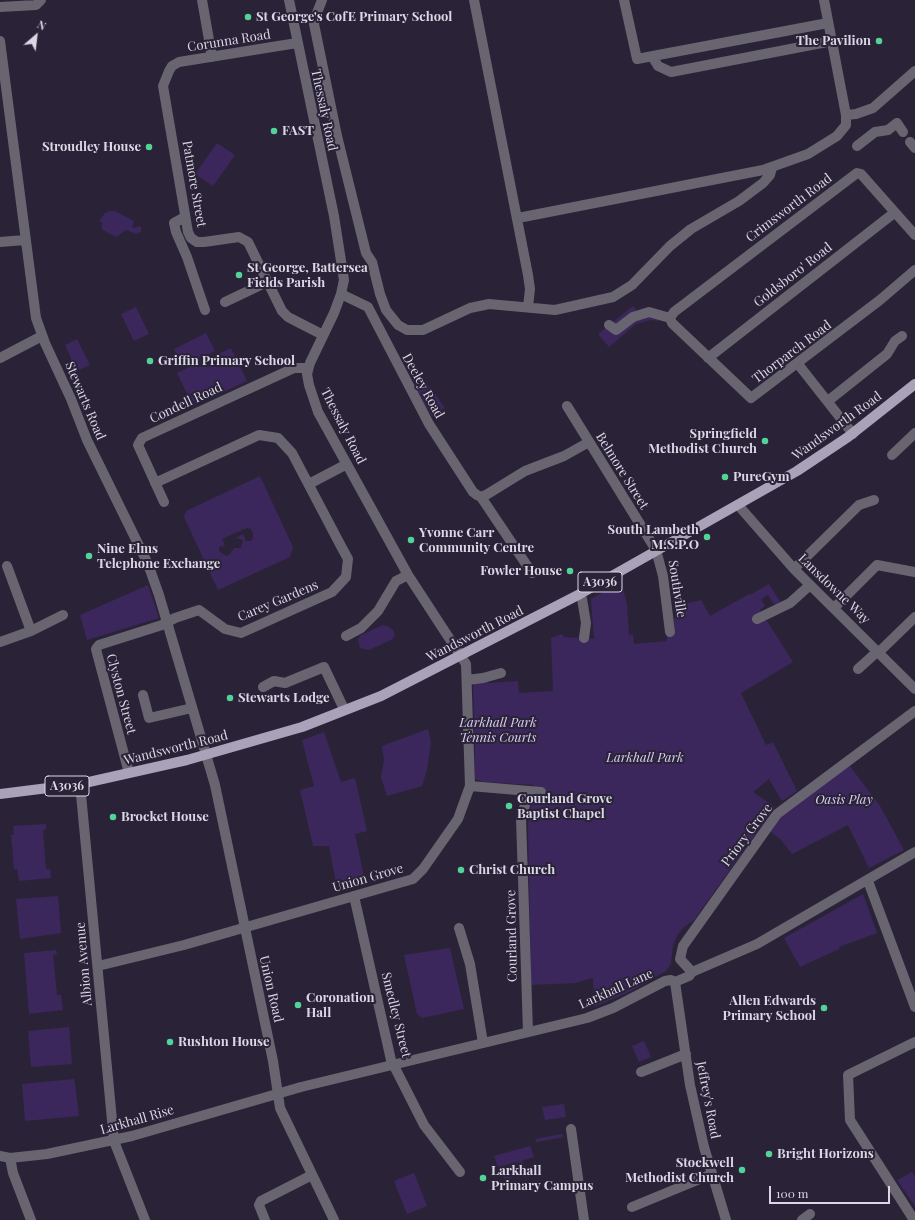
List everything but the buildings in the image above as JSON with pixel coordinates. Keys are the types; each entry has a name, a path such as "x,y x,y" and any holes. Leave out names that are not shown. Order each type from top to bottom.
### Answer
{"main road":[{"name":"Wandsworth Road","path":"0,794 80,784 206,754 302,727 344,709 381,696 580,594 797,471 853,434 915,384"}],"street":[{"path":"0,8 36,5 41,0"},
{"path":"202,0 212,57"},
{"name":"Thessaly Road","path":"289,0 334,216 343,272 341,294 308,368 307,377 313,399 347,464 408,575 460,656"},
{"path":"322,0 314,18 314,24 337,136 366,253 372,262 380,294 392,320 402,328 414,331 423,330 470,308 489,304 552,310 604,300 619,294 632,285 684,234 739,202 763,184 770,175 772,168"},
{"path":"474,0 518,218 529,283 528,307"},
{"path":"624,0 637,59 828,23"},
{"path":"518,218 772,168 808,154 837,136 846,125 846,116 824,0"},
{"name":"Stewarts Road","path":"0,41 4,102 36,318 42,336 71,399 86,440 148,564 168,622 206,754"},
{"path":"652,56 658,66 671,72 832,41"},
{"name":"Corunna Road","path":"169,70 172,66 179,62 297,43"},
{"name":"Patmore Street","path":"169,70 164,86 185,217 188,232 191,238 197,242 239,237 248,242 267,282 285,314 323,335"},
{"path":"846,116 873,108 915,71"},
{"path":"857,146 875,132 888,130 896,123 903,132"},
{"name":"Crimsworth Road","path":"670,318 674,312 856,173 861,174 915,235"},
{"name":"Goldsboro' Road","path":"708,358 894,213"},
{"path":"185,217 174,223 205,310"},
{"path":"0,242 25,240"},
{"name":"Thorparch Road","path":"670,318 672,323 751,398 798,364 880,300 915,270"},
{"path":"225,302 267,282"},
{"name":"Deeley Road","path":"341,294 368,307 429,424 473,492 481,497 532,573"},
{"path":"609,325 616,330 633,317 649,312 670,318"},
{"path":"0,358 42,336"},
{"path":"828,402 887,354 895,341 902,336"},
{"path":"798,364 853,434"},
{"name":"Condell Road","path":"164,502 138,445 142,438 294,368 308,368"},
{"name":"Belmore Street","path":"566,406 590,442 656,550"},
{"path":"892,455 915,433"},
{"name":"Carey Gardens","path":"155,483 259,435 271,436 284,442 309,484 348,559 346,577 332,592 241,632 225,629 199,610 168,622"},
{"path":"481,497 525,471 564,456 590,442"},
{"path":"309,484 347,464"},
{"path":"794,569 859,505 874,500"},
{"name":"Lansdowne Way","path":"738,505 794,569 915,689"},
{"name":"Southville","path":"656,550 663,576 670,632"},
{"path":"835,608 877,565 915,572"},
{"path":"7,566 31,631"},
{"path":"346,636 361,628 378,611 396,581 408,575"},
{"path":"757,619 790,603 810,584"},
{"path":"580,594 586,623 584,638"},
{"path":"0,642 31,631 63,615"},
{"path":"858,669 915,617"},
{"name":"Clyston Street","path":"129,773 96,649 99,645 168,622"},
{"name":"Union Grove","path":"98,966 184,945 407,881 419,873 458,819 470,786 466,664 460,656"},
{"path":"263,686 274,681 286,683 324,667 344,709"},
{"path":"467,680 502,673"},
{"path":"143,695 149,718 192,708"},
{"name":"Priory Grove","path":"692,972 680,959 682,946 777,814 915,711"},
{"name":"Union Road","path":"206,754 223,821 279,1094 281,1111 334,1220"},
{"name":"Albion Avenue","path":"80,784 114,1141 145,1220"},
{"path":"470,786 541,792"},
{"name":"Courland Grove","path":"528,1032 521,818 529,792"},
{"name":"Larkhall Lane","path":"279,1094 393,1064 595,1015 665,981 672,980 675,982 689,976 692,972 757,944 868,881 915,852"},
{"path":"868,881 915,1007"},
{"name":"Smedley Street","path":"354,896 393,1064 424,1125 460,1172"},
{"path":"459,928 470,964 483,1043"},
{"name":"Jeffrey's Road","path":"675,982 690,1086 712,1174 726,1220"},
{"path":"914,1220 850,1120 848,1075 915,1042"},
{"path":"641,1072 686,1054"},
{"name":"Larkhall Rise","path":"5,1157 47,1154 114,1141 279,1094"},
{"path":"571,1129 584,1220"},
{"path":"5,1157 13,1173 31,1220"},
{"path":"632,1207 712,1174"},
{"path":"265,1220 259,1204 262,1201 312,1175"}],"green space":[{"path":"217,143 235,155 213,186 195,174"},
{"path":"115,211 134,221 132,227 141,227 141,232 136,234 126,230 116,237 103,230 101,227 103,223 99,221 105,213"},
{"path":"633,306 637,311 662,311 659,321 651,320 636,324 609,347 598,334"},
{"path":"136,307 149,334 134,341 121,314"},
{"path":"206,333 215,351 183,367 174,349"},
{"path":"77,339 90,365 77,371 65,345"},
{"path":"231,348 247,381 193,406 177,373"},
{"path":"425,380 445,408 432,416 414,386"},
{"path":"260,476 293,547 290,557 218,590 184,517 186,511","holes":["247,528 251,529 253,533 253,538 251,541 246,541 243,534 236,538 243,540 241,548 234,548 230,554 226,556 219,551 219,547 225,546 222,539"]},
{"name":"Larkhall Park","path":"621,582 627,604 629,635 633,634 634,644 667,641 667,634 675,633 674,618 683,617 681,605 701,600 710,616 769,584 781,603 778,605 773,603 768,595 761,599 765,606 760,610 793,662 741,693 766,745 773,742 797,791 782,801 769,779 753,792 775,807 694,920 683,928 678,934 673,945 671,964 666,971 631,991 594,1007 593,978 575,983 531,985 528,826 534,785 484,782 474,779 475,750 473,681 487,680 489,683 518,681 519,693 553,691 551,638 562,634 564,637 594,639 591,599"},
{"path":"148,585 159,618 87,640 80,615"},
{"path":"383,625 388,626 393,630 395,634 393,639 369,650 360,648 358,639 361,635"},
{"path":"428,729 431,742 427,770 422,786 387,796 381,777 384,760 382,746"},
{"path":"324,732 341,782 355,778 367,831 355,834 364,876 336,883 329,846 313,846 300,790 314,786 302,740"},
{"name":"Oasis Play","path":"849,765 880,806 904,850 869,868 848,825 792,854 781,840 770,831 782,814"},
{"path":"46,824 46,829 43,830 46,869 50,869 51,878 19,881 17,869 14,869 11,835 14,835 13,826"},
{"path":"863,894 877,933 839,947 839,949 800,967 784,938"},
{"path":"58,896 61,933 20,939 16,899"},
{"path":"450,948 464,1009 422,1018 417,1014 404,955"},
{"path":"56,950 57,954 53,955 57,995 61,995 63,1010 29,1014 24,953"},
{"path":"69,1027 72,1064 31,1067 28,1031"},
{"path":"644,1041 651,1057 639,1062 632,1046"},
{"path":"74,1079 79,1116 25,1121 22,1084"},
{"path":"564,1104 566,1117 545,1120 542,1107"},
{"path":"562,1134 564,1137 537,1142 535,1141 536,1139"},
{"path":"530,1146 534,1157 522,1161 527,1169 506,1181 500,1172 521,1161 498,1167 494,1156"},
{"path":"912,1172 915,1177 915,1206 897,1180"},
{"path":"414,1173 427,1206 407,1214 394,1181"}],"place":[{"name":"St George's CofE Primary School","path":"248,17"},
{"name":"The Pavilion","path":"879,41"},
{"name":"FAST","path":"274,131"},
{"name":"Stroudley House","path":"149,147"},
{"name":"St George, Battersea Fields Parish","path":"239,275"},
{"name":"Griffin Primary School","path":"150,361"},
{"name":"Springfield Methodist Church","path":"765,441"},
{"name":"PureGym","path":"725,477"},
{"name":"South Lambeth M.S.P.O","path":"707,537"},
{"name":"Yvonne Carr Community Centre","path":"411,540"},
{"name":"Nine Elms Telephone Exchange","path":"89,556"},
{"name":"Fowler House","path":"570,571"},
{"name":"Stewarts Lodge","path":"230,698"},
{"name":"Courland Grove Baptist Chapel","path":"509,806"},
{"name":"Brocket House","path":"113,817"},
{"name":"Christ Church","path":"461,870"},
{"name":"Coronation Hall","path":"298,1005"},
{"name":"Allen Edwards Primary School","path":"824,1008"},
{"name":"Rushton House","path":"170,1042"},
{"name":"Bright Horizons","path":"769,1154"},
{"name":"Stockwell Methodist Church","path":"742,1170"},
{"name":"Larkhall Primary Campus","path":"483,1178"}],"park label":[{"name":"Larkhall Park Tennis Courts","path":"498,730"}]}
